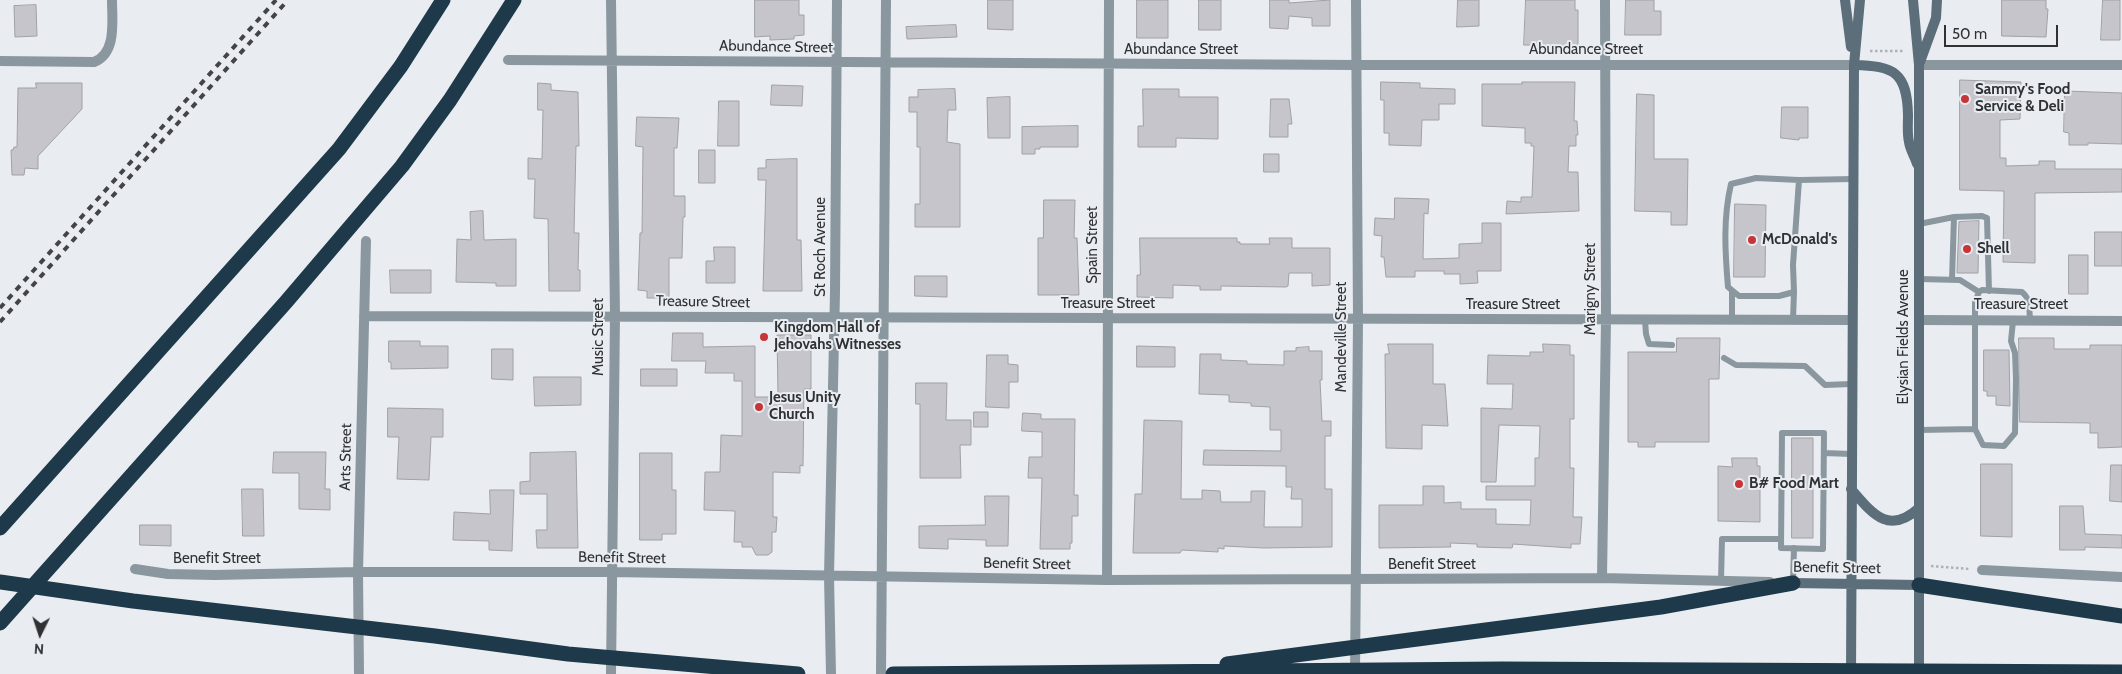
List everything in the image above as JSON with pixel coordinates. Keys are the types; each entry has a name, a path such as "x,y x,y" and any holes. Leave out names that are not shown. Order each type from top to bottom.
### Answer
{"highway":[{"path":"0,528 339,149 401,66 443,0"},
{"path":"0,623 286,302 402,166 450,100 514,0"},
{"path":"0,582 134,601 435,636 568,654 798,674"},
{"path":"1156,673 1661,607 1794,583"},
{"path":"1919,585 2122,616"},
{"path":"893,674 1502,669 2122,672"}],"main road":[{"path":"1845,0 1854,65"},
{"path":"1851,674 1854,65 1860,0"},
{"name":"Elysian Fields Avenue","path":"1913,0 1919,65 1919,674"},
{"path":"1919,65 1936,18 1937,0"},
{"path":"1854,65 1878,66 1893,71 1901,79 1908,107 1909,142 1919,169"},
{"path":"1851,488 1872,512 1883,520 1903,520 1919,508"},
{"name":"Benefit Street","path":"1794,583 1919,585"}],"street":[{"path":"0,61 94,62 104,57 110,47 112,0"},
{"name":"Music Street","path":"611,0 615,315 611,674"},
{"name":"St Roch Avenue","path":"831,674 829,576 835,318 837,0"},
{"path":"881,674 886,0"},
{"name":"Spain Street","path":"1107,580 1109,0"},
{"name":"Mandeville Street","path":"1355,674 1358,320 1356,0"},
{"name":"Marigny Street","path":"1602,578 1606,320 1605,0"},
{"name":"Abundance Street","path":"508,60 611,59 1356,66 1854,65"},
{"path":"1919,65 2122,65"},
{"name":"Arts Street","path":"359,674 358,572 366,241"},
{"name":"Treasure Street","path":"364,316 615,315 835,318 1852,320"},
{"name":"Treasure Street","path":"1920,320 2122,321"},
{"name":"Benefit Street","path":"135,569 168,574 215,575 358,572 611,572 881,578 1107,580 1602,578 1794,583"},
{"path":"1982,570 2122,577"}],"lane":[{"path":"1794,292 1780,296 1739,296 1728,288 1724,242 1727,201 1731,184 1756,178 1799,180 1853,179"},
{"path":"1793,320 1793,265 1799,180"},
{"path":"1919,224 1954,217 1982,216 1987,218 1989,290"},
{"path":"1952,280 1954,217"},
{"path":"1920,279 1960,280 1979,292 1989,290 2022,292 2027,296 2029,302 2030,320"},
{"path":"1732,290 1732,320"},
{"path":"1979,292 1975,302 1975,429 1983,445 2004,446 2015,434 2015,353 2011,341 2013,320"},
{"path":"1645,320 1649,344 1672,345"},
{"path":"1724,358 1736,365 1805,366 1825,385 1851,384"},
{"path":"1919,430 1975,429"},
{"path":"1782,433 1824,433 1824,454 1823,549 1781,548 1782,433"},
{"path":"1824,454 1851,454"},
{"path":"1721,581 1722,539 1781,539"},
{"path":"1794,548 1794,583"}],"path":[{"path":"1870,51 1907,51"},
{"path":"1919,565 1982,570"}],"building":[{"path":"755,0 799,0 799,15 804,15 804,35 794,36 794,39 770,40 770,36 755,37"},
{"path":"988,0 1013,0 1013,30 988,29"},
{"path":"1137,0 1168,0 1168,38 1137,38"},
{"path":"1199,0 1221,0 1221,30 1199,30"},
{"path":"1270,0 1289,0 1289,3 1330,0 1330,26 1312,26 1312,18 1289,16 1288,29 1270,28"},
{"path":"1458,0 1479,0 1479,26 1457,27"},
{"path":"1526,0 1575,0 1575,10 1578,10 1578,46 1524,45"},
{"path":"1626,0 1654,0 1654,11 1661,11 1661,35 1625,35"},
{"path":"2002,0 2046,0 2046,9 2048,9 2046,37 2002,36"},
{"path":"2103,0 2120,0 2120,40 2101,40"},
{"path":"36,5 37,36 15,37 14,6"},
{"path":"956,25 957,37 907,39 906,27"},
{"path":"1960,80 2021,82 2020,119 2000,120 2000,158 2006,158 2006,166 2039,165 2039,161 2055,161 2055,169 2122,169 2122,192 2035,193 2035,263 2003,262 2004,191 1960,190"},
{"path":"1381,82 1420,83 1420,88 1455,89 1455,104 1439,104 1439,120 1422,120 1421,146 1389,145 1389,133 1384,133 1384,100 1381,100"},
{"path":"1522,82 1575,82 1574,121 1577,121 1578,135 1576,135 1576,146 1569,146 1568,172 1578,172 1579,211 1506,214 1507,201 1521,202 1521,197 1532,197 1534,146 1531,146 1531,143 1525,143 1525,128 1482,126 1482,84 1522,84"},
{"path":"36,83 82,83 82,109 38,156 38,169 25,168 24,175 12,175 11,150 17,147 18,88 36,88"},
{"path":"538,83 551,84 551,90 578,92 579,146 576,146 574,233 579,233 578,270 580,270 580,291 549,291 548,219 534,218 535,179 528,179 528,158 542,159 543,110 538,110"},
{"path":"772,85 803,86 802,106 771,105"},
{"path":"955,89 956,110 948,110 947,142 960,144 960,227 915,227 915,204 920,204 920,147 917,147 917,112 909,112 909,97 918,97 918,90"},
{"path":"1143,89 1179,89 1179,97 1218,97 1218,139 1176,138 1176,147 1138,147 1138,126 1143,126"},
{"path":"2065,91 2122,93 2122,144 2088,143 2088,145 2069,145 2069,133 2064,132"},
{"path":"1637,94 1654,95 1654,159 1688,159 1687,225 1671,225 1671,212 1635,211"},
{"path":"1010,97 1010,138 988,138 987,98"},
{"path":"1271,99 1289,99 1292,124 1288,124 1288,137 1270,137"},
{"path":"719,101 739,101 739,146 718,146"},
{"path":"1782,107 1808,107 1808,138 1799,138 1799,140 1781,138"},
{"path":"637,117 679,118 677,148 674,148 674,196 685,196 685,217 683,217 682,258 669,258 669,298 647,298 647,291 638,290 640,233 642,233 643,147 636,146"},
{"path":"1078,126 1078,147 1040,147 1040,149 1035,149 1035,154 1022,154 1022,127"},
{"path":"699,150 715,150 715,183 699,183"},
{"path":"1264,154 1279,154 1279,172 1264,172"},
{"path":"797,159 797,240 801,240 802,291 763,291 766,180 758,180 758,168 766,168 766,160"},
{"path":"1395,198 1429,199 1428,214 1424,213 1423,259 1459,258 1459,244 1482,243 1482,223 1501,223 1501,271 1477,271 1478,283 1460,284 1460,274 1444,274 1444,271 1415,271 1415,277 1386,277 1384,257 1381,257 1382,236 1374,235 1375,218 1394,219"},
{"path":"1044,200 1075,200 1074,238 1077,238 1079,295 1038,295 1038,238 1043,238"},
{"path":"1735,204 1766,205 1765,277 1734,277"},
{"path":"483,211 484,240 516,239 516,286 496,286 496,283 456,282 457,239 471,240 470,212"},
{"path":"1979,221 1978,273 1957,273 1959,222"},
{"path":"2095,232 2122,232 2122,266 2095,266"},
{"path":"1140,238 1237,238 1237,242 1240,242 1240,244 1270,244 1269,238 1292,238 1292,248 1330,248 1330,285 1312,286 1312,273 1289,273 1288,286 1286,287 1221,286 1221,290 1200,290 1200,286 1173,285 1173,298 1137,297 1137,275 1140,275"},
{"path":"714,247 735,247 735,283 706,283 706,261 714,261"},
{"path":"2069,255 2088,255 2088,294 2069,294"},
{"path":"390,270 431,270 431,293 391,293"},
{"path":"915,276 947,276 947,297 915,296"},
{"path":"673,333 703,333 703,347 755,346 755,397 778,397 777,335 811,335 811,389 804,389 803,466 800,465 800,473 773,472 773,517 777,517 776,532 772,532 772,552 768,555 756,555 752,547 742,547 742,542 734,542 735,511 704,510 705,472 720,472 721,435 742,436 742,381 734,381 734,373 705,373 706,361 672,361"},
{"path":"1677,338 1720,338 1719,379 1709,379 1709,442 1655,442 1655,447 1638,447 1638,442 1628,442 1628,352 1676,352"},
{"path":"2019,338 2054,338 2054,349 2090,349 2090,345 2122,345 2122,447 2098,448 2098,433 2090,433 2090,423 2020,422"},
{"path":"389,341 420,341 420,346 448,346 448,368 391,369"},
{"path":"1388,344 1433,344 1433,384 1445,384 1448,426 1422,425 1422,449 1386,448 1385,354 1389,354"},
{"path":"1543,344 1570,345 1570,355 1574,355 1574,419 1570,419 1570,468 1574,468 1573,517 1582,517 1580,544 1571,544 1571,548 1513,544 1512,548 1477,547 1477,544 1450,543 1451,547 1379,548 1379,505 1423,505 1423,486 1444,486 1444,503 1461,502 1461,509 1496,509 1496,524 1530,525 1531,500 1486,500 1486,486 1535,486 1535,458 1539,458 1540,426 1499,425 1496,482 1481,482 1481,408 1512,409 1513,384 1487,384 1488,355 1530,356 1530,352 1543,352"},
{"path":"1137,346 1175,347 1175,367 1137,367"},
{"path":"1309,347 1309,351 1322,351 1322,380 1320,380 1322,421 1331,421 1331,436 1325,436 1325,489 1332,489 1332,547 1264,548 1224,546 1224,549 1218,548 1218,552 1182,550 1180,553 1133,553 1135,494 1142,494 1144,420 1182,421 1181,499 1202,499 1202,490 1220,491 1221,502 1251,502 1251,491 1265,491 1264,527 1302,527 1302,499 1291,499 1292,487 1286,487 1286,466 1203,465 1204,450 1281,451 1281,430 1270,430 1270,407 1251,406 1251,403 1229,402 1229,395 1199,394 1200,354 1221,354 1221,360 1247,361 1247,364 1284,365 1284,351 1296,351 1296,348"},
{"path":"492,349 513,349 513,380 492,379"},
{"path":"1984,350 2009,350 2010,406 1996,405 1996,396 1987,396 1987,391 1984,391"},
{"path":"987,355 1008,355 1008,364 1018,365 1018,382 1009,382 1009,408 986,407"},
{"path":"641,369 677,369 677,386 641,386"},
{"path":"534,377 581,377 581,405 535,406"},
{"path":"916,383 947,383 946,420 971,420 971,445 960,445 961,478 920,478 920,404 916,404"},
{"path":"388,408 443,409 443,437 431,437 429,480 397,479 399,437 388,437"},
{"path":"974,412 988,412 988,427 974,427"},
{"path":"1023,413 1041,414 1041,419 1075,419 1074,495 1078,495 1078,516 1072,516 1072,543 1070,543 1070,549 1040,549 1042,478 1028,478 1029,457 1042,457 1042,432 1022,431"},
{"path":"1792,438 1813,438 1813,538 1792,538"},
{"path":"274,452 326,452 325,489 330,489 330,510 299,509 299,473 273,473"},
{"path":"576,452 578,548 537,548 536,530 547,530 547,494 520,494 520,482 530,481 530,453"},
{"path":"640,453 672,453 672,490 676,490 676,534 662,534 662,540 640,540"},
{"name":"B# Food Mart","path":"1732,458 1757,458 1757,466 1760,466 1760,522 1718,521 1718,466 1732,467"},
{"path":"1981,464 2012,464 2012,537 1981,536"},
{"path":"2111,465 2122,465 2122,502 2110,501"},
{"path":"242,489 263,489 264,536 243,536"},
{"path":"490,490 514,490 512,551 489,550 489,541 453,540 454,512 490,514"},
{"path":"985,496 1009,496 1008,546 986,546 986,540 948,539 948,549 919,548 919,526 985,525"},
{"path":"2060,506 2083,506 2085,534 2122,535 2122,548 2085,547 2085,550 2060,550"},
{"path":"140,525 171,525 171,546 140,545"}],"railway":[{"path":"0,308 276,0"},
{"path":"0,322 288,0"}],"place":[{"name":"Sammy's Food Service & Deli","path":"1965,99"},
{"name":"McDonald's","path":"1752,240"},
{"name":"Shell","path":"1967,249"},
{"name":"Kingdom Hall of Jehovahs Witnesses","path":"764,337"},
{"name":"Jesus Unity Church","path":"759,407"},
{"name":"B# Food Mart","path":"1739,484"}]}
